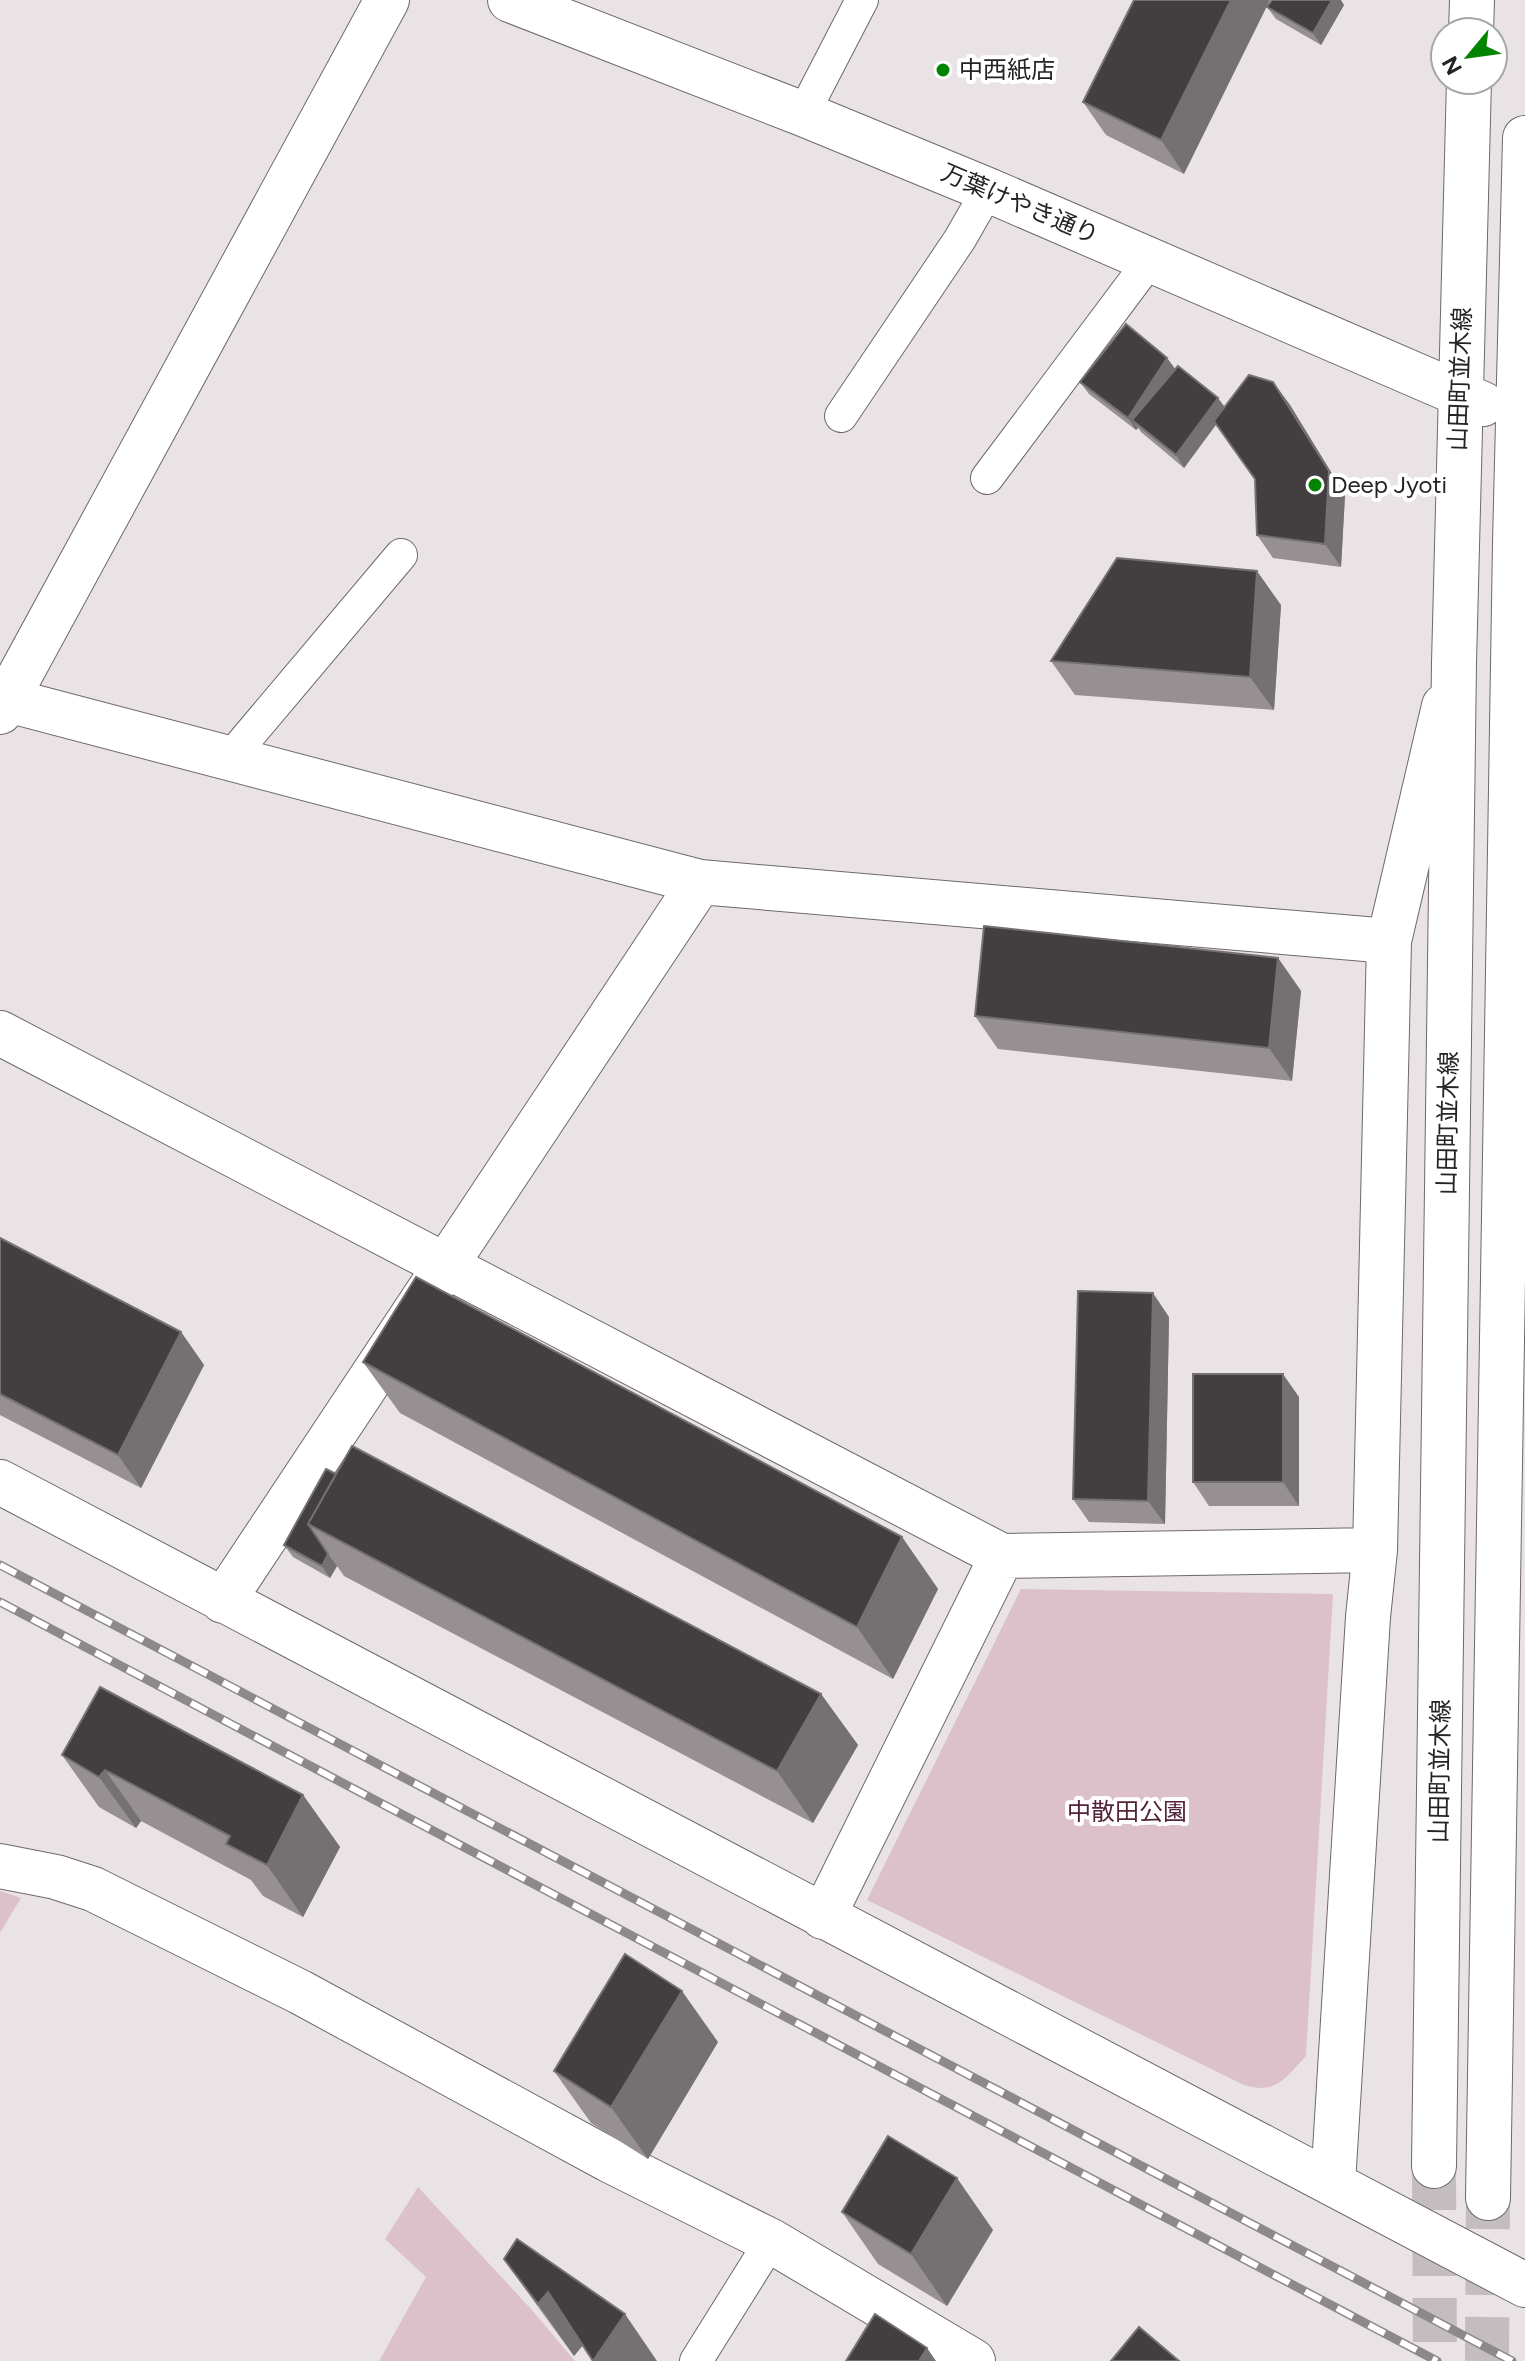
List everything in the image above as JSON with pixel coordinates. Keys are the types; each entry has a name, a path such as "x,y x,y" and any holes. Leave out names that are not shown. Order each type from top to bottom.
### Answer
{"street":[{"path":"387,0 2,704 229,759 700,882 1389,941"},
{"name":"万葉けやき通り","path":"510,0 988,190 1521,420"},
{"name":"山田町並木線","path":"1434,2166 1454,663 1469,96"},
{"path":"1488,2198 1525,138"},
{"path":"1333,2183 1368,1617 1375,1550 1389,941 1454,663"},
{"path":"1512,750 1525,829"},
{"path":"223,1601 700,882"},
{"path":"0,1033 1002,1556 1375,1550"},
{"path":"0,1482 1525,2285"},
{"path":"823,1917 1002,1556"},
{"path":"0,1866 56,1877 93,1889 300,1992 609,2160 771,2241 973,2361"}],"lane":[{"path":"803,114 862,0"},
{"path":"841,416 960,239 988,190"},
{"path":"987,478 1151,259"},
{"path":"229,759 401,555"},
{"path":"696,2361 771,2241"}],"green space":[{"name":"中散田公園","path":"1021,1589 1333,1594 1306,2056 1273,2086 1255,2088 1244,2085 867,1900"},
{"path":"0,1891 21,1898 0,1933"},
{"path":"418,2187 575,2361 379,2361 426,2277 385,2239"}],"building":[{"path":"1134,0 1231,0 1161,140 1083,102"},
{"path":"1272,0 1332,0 1313,33 1267,7"},
{"path":"1126,324 1167,358 1128,418 1080,382"},
{"path":"1178,366 1218,398 1176,455 1132,420"},
{"path":"1249,375 1273,382 1329,471 1325,544 1257,535 1255,479 1214,421"},
{"path":"1117,558 1257,571 1250,677 1051,661"},
{"path":"984,926 1278,958 1269,1048 975,1016"},
{"path":"0,1238 181,1332 118,1455 0,1394"},
{"path":"416,1277 902,1537 857,1627 363,1362"},
{"path":"1078,1291 1153,1293 1148,1501 1073,1499"},
{"path":"1193,1374 1283,1374 1283,1482 1193,1482"},
{"path":"352,1446 821,1694 777,1771 308,1524"},
{"path":"326,1469 336,1474 308,1524 328,1554 322,1566 284,1545"},
{"path":"100,1687 303,1795 267,1865 226,1844 230,1836 105,1770 99,1777 62,1755"},
{"path":"625,1954 682,1991 611,2107 554,2071"},
{"path":"888,2136 957,2178 911,2254 842,2212"},
{"path":"517,2239 625,2314 593,2361 548,2292 538,2304 504,2259"},
{"path":"875,2314 927,2348 919,2361 846,2361"},
{"path":"1139,2327 1179,2361 1111,2361"}],"tunnel":[{"path":"1434,2166 1435,2361"},
{"path":"1487,2361 1488,2198"}],"railway":[{"path":"0,1565 1512,2361"},
{"path":"0,1602 1437,2361"}],"place":[{"name":"中西紙店","path":"943,70"},
{"name":"Deep Jyoti","path":"1315,485"}]}
